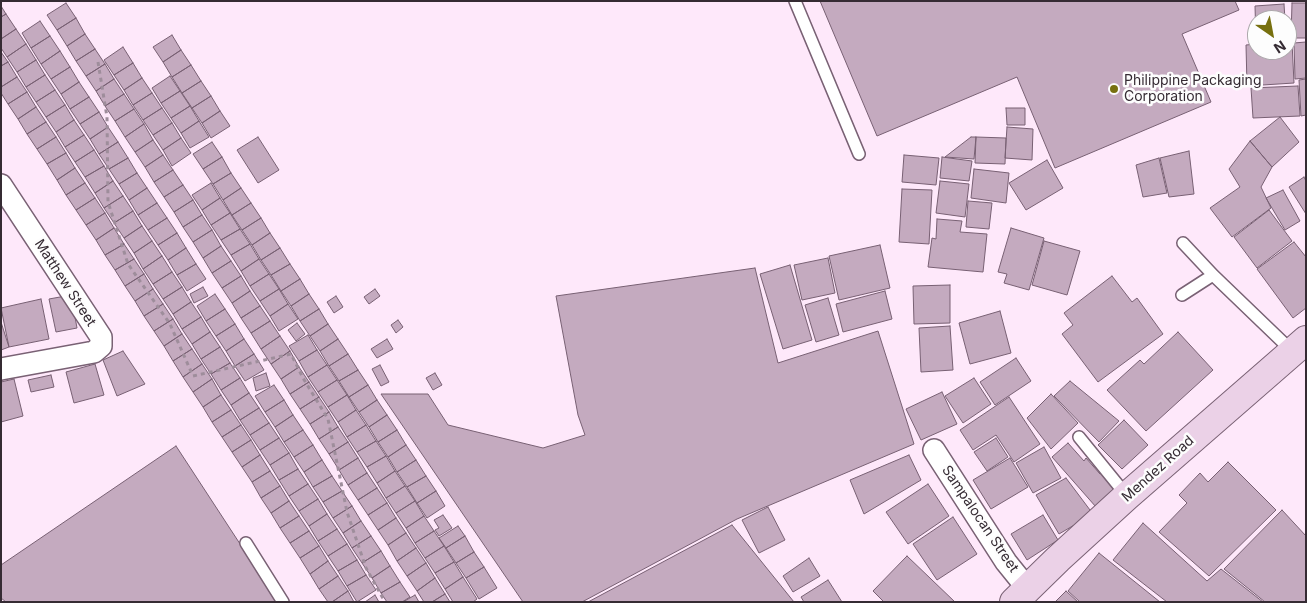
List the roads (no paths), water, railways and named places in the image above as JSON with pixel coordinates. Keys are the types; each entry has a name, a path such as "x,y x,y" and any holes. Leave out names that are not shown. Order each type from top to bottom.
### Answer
{"street":[{"name":"Matthew Street","path":"1,184 101,337 101,346 94,352 1,369"},
{"name":"Mendez Road","path":"1021,595 1127,496 1299,346"},
{"name":"Sampalocan Street","path":"934,450 1006,562 1021,595"}],"lane":[{"path":"795,1 859,154"},
{"path":"1183,242 1213,275 1299,346"},
{"path":"1182,295 1213,275"},
{"path":"1079,437 1127,496"},
{"path":"246,543 283,602"}],"place":[{"name":"Philippine Packaging Corporation","path":"1114,89"}]}
